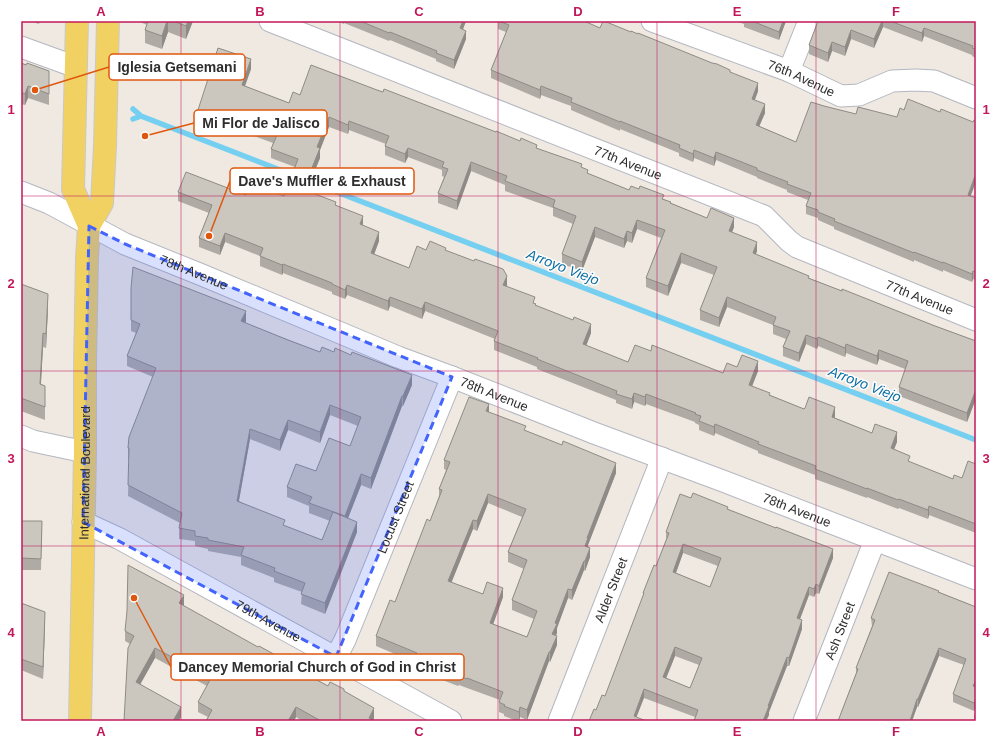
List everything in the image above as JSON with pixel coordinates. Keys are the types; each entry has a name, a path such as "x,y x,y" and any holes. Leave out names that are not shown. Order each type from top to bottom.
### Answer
{"main road":[{"name":"International Boulevard","path":"77,21 73,189 89,226"},
{"name":"International Boulevard","path":"80,721 87,258 89,226 102,203 108,21"}],"street":[{"name":"77th Avenue","path":"270,21 764,216 797,247 976,320"},
{"name":"76th Avenue","path":"652,21 789,72 841,96 859,95 892,81 916,80 934,81 976,98"},
{"path":"789,72 809,21"},
{"path":"21,47 76,67"},
{"name":"78th Avenue","path":"21,192 49,203 89,226 125,244 398,357 976,579"},
{"name":"Locust Street","path":"336,657 345,640 452,377"},
{"path":"21,436 85,452"},
{"name":"Alder Street","path":"559,721 662,458"},
{"name":"79th Avenue","path":"84,522 120,539 451,721"},
{"name":"Ash Street","path":"804,721 875,540"}],"highlighted area":[{"path":"89,226 125,244 452,377 336,657 83,522"}],"building":[{"path":"148,21 167,21 162,36 145,30"},
{"path":"173,21 188,21 186,26"},
{"path":"360,21 463,21 460,28 466,31 454,60 436,53 437,51"},
{"path":"499,21 584,21 600,28 604,21 717,64 730,70 730,72 758,83 752,99 765,104 756,125 796,142 811,102 856,114 858,107 897,117 900,108 904,110 908,99 940,112 941,109 973,122 974,120 976,121 976,173 968,195 976,198 976,272 973,271 972,274 834,221 835,219 818,212 818,210 806,206 811,193 787,184 788,182 757,170 757,168 716,152 714,158 694,150 693,154 679,148 680,145 571,102 572,98 541,86 540,90 491,70 509,25"},
{"path":"752,21 783,21 779,32"},
{"path":"818,21 882,21 874,39 851,30 845,47 832,42 828,53 809,45"},
{"path":"890,21 976,21 976,49 972,48 973,46 924,28 922,33"},
{"path":"218,48 251,59 242,85 289,103 293,92 300,95 311,65 383,92 384,89 520,141 521,138 537,145 536,148 582,164 581,167 588,170 587,173 629,190 631,186 639,189 640,186 664,195 662,199 707,218 711,208 734,218 729,231 757,242 753,253 809,276 808,278 842,291 842,289 976,341 976,392 967,413 899,387 908,361 879,350 877,356 846,344 845,348 818,337 817,339 806,335 799,353 783,347 790,331 773,325 776,317 727,297 719,318 700,310 717,267 681,253 668,286 646,278 665,230 637,220 632,233 627,231 624,239 595,227 582,262 562,254 576,216 553,207 555,200 505,181 507,176 471,162 457,201 438,193 448,169 442,167 444,162 408,148 405,154 385,146 389,136 349,121 348,125 329,117 317,147 320,148 305,185 316,190 315,194 336,202 335,205 363,216 360,224 379,232 371,253 409,268 417,246 426,250 430,241 446,248 445,250 474,261 475,259 503,269 507,276 503,285 535,297 533,303 536,304 535,305 573,320 574,317 591,324 583,344 628,362 635,345 651,351 652,345 723,373 727,363 737,367 742,355 758,361 749,385 804,409 809,397 835,407 832,417 872,433 875,424 897,432 891,448 910,456 908,461 953,479 954,475 962,478 968,461 976,464 976,524 929,506 928,510 899,499 898,500 815,469 816,466 758,444 759,442 715,424 714,427 699,421 701,416 695,414 696,413 646,394 645,397 634,393 632,399 616,394 617,391 494,341 498,331 425,302 422,309 390,297 388,301 347,285 345,290 332,283 260,256 263,248 225,233 220,246 199,238 212,205 178,192 186,172 246,195 251,184 284,196 298,159 271,149 277,135 222,114 221,117 198,110"},
{"path":"21,63 26,65 27,63 49,71 49,94 28,86 25,94 21,92"},
{"path":"133,267 246,311 241,321 288,340 320,352 322,347 334,352 335,348 351,355 352,352 412,375 402,396 371,478 361,474 345,516 309,503 312,497 287,487 296,464 316,471 329,438 350,446 361,417 330,405 320,432 288,420 280,440 250,429 237,501 285,520 283,525 322,540 333,512 357,522 325,603 301,594 305,583 274,571 275,568 241,555 244,547 208,540 208,538 195,536 195,531 179,528 182,513 128,485 129,437 156,368 127,356 140,324 131,320 131,288"},
{"path":"21,284 48,294 46,334 43,333 40,384 45,386 45,407 21,398"},
{"path":"469,397 489,404 486,411 526,426 524,430 562,445 563,441 616,463 587,538 585,546 590,548 572,590 568,589 555,623 557,624 552,634 557,636 549,652 527,710 520,707 519,712 504,706 505,705 499,702 503,692 414,660 417,653 376,636 390,600 395,602 427,519 430,521 442,490 439,489 450,462 444,460","holes":["488,494 526,509 508,552 527,560 512,600 537,611 527,637 490,623 503,588 487,582 483,594 448,581 473,520 477,521"]},
{"path":"693,493 728,507 727,509 833,549 819,586 816,584 814,589 809,587 797,618 802,620 789,658 787,657 763,721 694,721 698,710 644,689 634,716 646,721 589,721 594,709 596,710 602,695 605,696 643,593 669,533 666,532 680,494 691,498","holes":["683,544 721,558 710,587 673,572","675,647 702,658 690,688 663,677"]},
{"path":"21,521 42,521 41,559 21,558"},
{"path":"128,565 184,595 179,603 258,647 259,646 281,658 280,660 328,686 330,682 344,689 344,691 374,708 369,718 374,721 321,721 296,707 288,721 206,721 212,710 198,702 211,678 155,648 136,682 181,707 173,721 124,721 128,648 134,636 125,631"},
{"path":"889,572 976,607 976,680 973,686 976,687 976,699 974,703 953,694 966,659 939,648 917,699 910,721 838,721 858,669 856,668 875,620 871,618"},
{"path":"21,603 45,612 43,667 21,659"}],"waterway":[{"name":"Arroyo Viejo","path":"133,109 141,116 976,440"},
{"name":"Arroyo Viejo","path":"133,119 141,116"}],"place":[{"name":"Iglesia Getsemani","path":"35,90"},
{"name":"Mi Flor de Jalisco","path":"145,136"},
{"name":"Dave's Muffler & Exhaust","path":"209,236"},
{"name":"Dancey Memorial Church of God in Christ","path":"134,598"}]}
